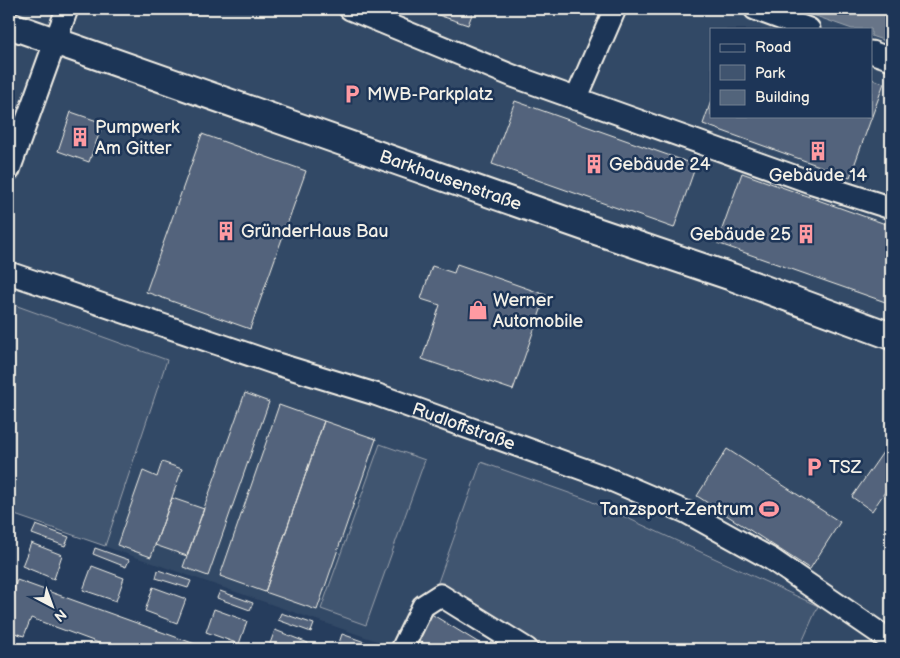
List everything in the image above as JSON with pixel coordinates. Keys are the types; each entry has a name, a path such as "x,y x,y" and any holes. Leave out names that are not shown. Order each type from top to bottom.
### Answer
{"main road":[{"name":"Barkhausenstraße","path":"9,24 587,228 732,277 891,336"}],"street":[{"path":"9,170 67,9"},
{"path":"350,9 513,76 813,183 891,208"},
{"path":"576,99 615,9"},
{"path":"754,9 806,28"},
{"path":"872,52 891,60"},
{"name":"Rudloffstraße","path":"9,273 274,363 375,394 602,476 686,512 770,560 891,641"},
{"path":"402,649 423,606 440,595 527,649"}],"shaded area":[{"path":"9,9 796,9 849,28 710,28 710,118 872,118 872,36 891,43 891,649 799,649 818,605 586,499 481,462 437,585 400,649 9,513"},
{"path":"796,9 891,9 891,43 872,36 872,28 849,28"}],"green space":[{"path":"9,303 167,360 105,546 9,513"},
{"path":"380,444 425,460 366,625 321,609"},
{"path":"481,462 586,499 818,606 799,649 546,649 437,585"}],"building":[{"path":"420,9 474,9 468,25"},
{"name":"Gebäude 14","path":"872,79 884,83 872,116"},
{"name":"Gebäude 24","path":"515,101 696,165 674,228 492,164"},
{"name":"Gebäude 14","path":"710,104 710,118 871,118 850,177 703,124"},
{"name":"Pumpwerk Am Gitter","path":"71,112 103,123 89,162 58,151"},
{"name":"GründerHaus Bau","path":"202,134 306,171 250,329 146,292"},
{"name":"Gebäude 25","path":"742,173 891,226 891,304 717,243"},
{"path":"457,264 546,295 513,390 422,359 440,305 421,299 432,266 454,273"},
{"path":"245,393 269,402 208,576 183,567"},
{"path":"279,405 324,421 265,592 220,576"},
{"path":"324,421 376,439 317,610 265,592"},
{"path":"888,445 891,447 891,483 872,511 852,497"},
{"name":"Tanzsport-Zentrum","path":"727,449 840,522 810,569 697,496"},
{"path":"162,462 182,469 151,557 117,545 143,471 157,477"},
{"path":"172,498 204,509 187,556 155,545"},
{"path":"36,525 69,537 65,546 32,534"},
{"path":"31,543 62,555 54,579 22,566"},
{"path":"95,548 129,560 126,567 93,554"},
{"path":"92,566 124,578 116,601 83,590"},
{"path":"158,570 191,581 188,588 156,578"},
{"path":"17,580 209,649 115,649 31,618 24,636 9,631 9,596 11,597"},
{"path":"153,587 186,599 177,623 145,611"},
{"path":"220,591 253,603 250,610 217,598"},
{"path":"214,609 247,621 239,644 206,632"},
{"path":"428,612 489,649 433,649 413,637"},
{"path":"281,613 314,624 311,632 278,620"},
{"path":"275,630 308,643 306,649 268,649"},
{"path":"342,634 376,646 375,649 358,649 339,643"}],"place":[{"name":"MWB-Parkplatz","path":"352,94"},
{"name":"Pumpwerk Am Gitter","path":"80,137"},
{"name":"Gebäude 14","path":"818,151"},
{"name":"Gebäude 24","path":"594,164"},
{"name":"GründerHaus Bau","path":"226,231"},
{"name":"Gebäude 25","path":"806,234"},
{"name":"Werner Automobile","path":"478,310"},
{"name":"TSZ","path":"814,467"},
{"name":"Tanzsport-Zentrum","path":"769,509"}]}
